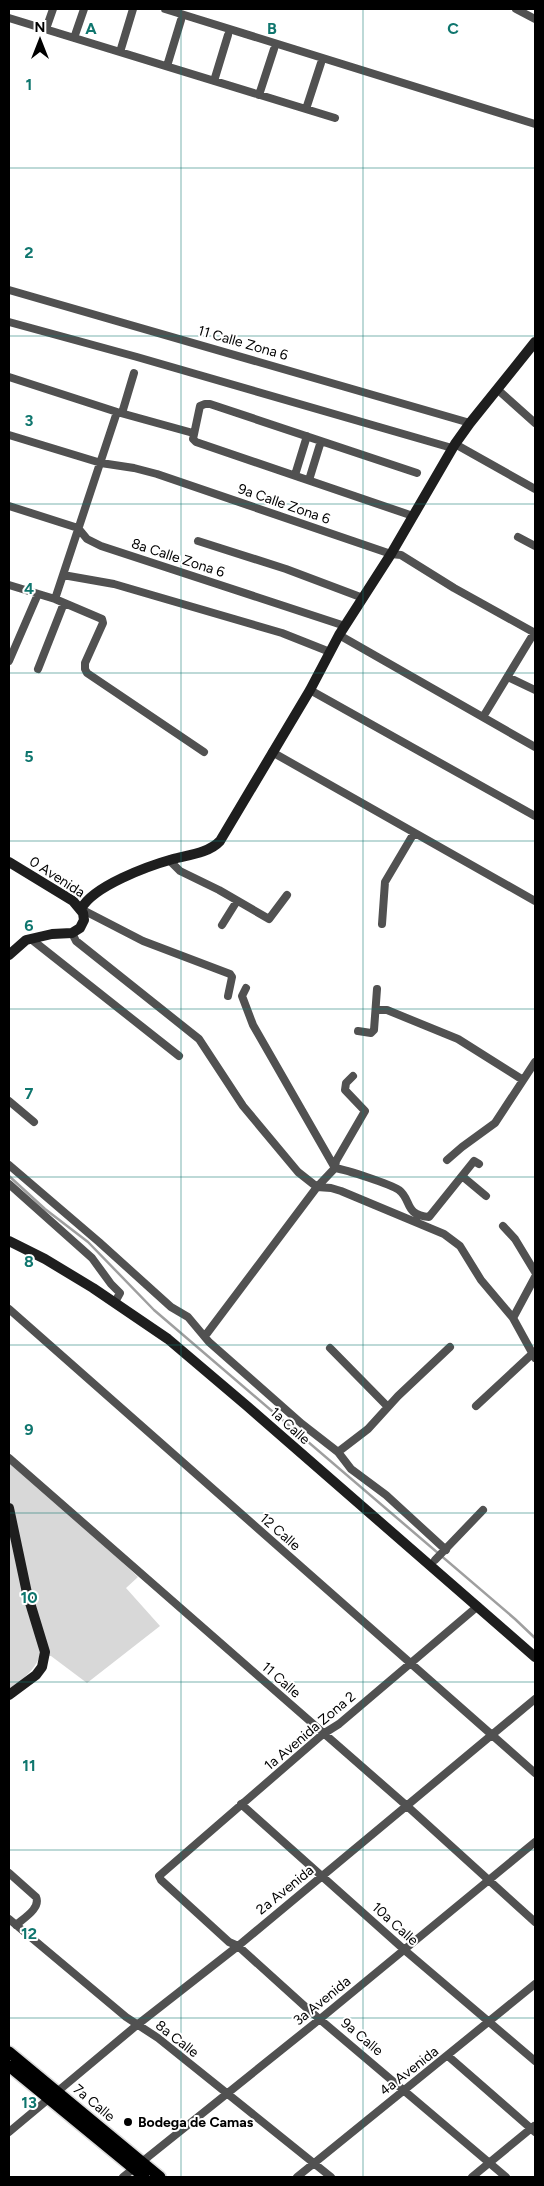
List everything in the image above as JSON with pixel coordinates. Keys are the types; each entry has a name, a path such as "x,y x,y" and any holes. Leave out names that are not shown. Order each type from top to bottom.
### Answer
{"main road":[{"name":"7a Calle","path":"9,2052 53,2095 138,2165 160,2177"},
{"name":"7a Calle","path":"9,2066 53,2095"},
{"name":"7a Calle","path":"138,2165 144,2177"}],"street":[{"path":"46,29 53,9"},
{"path":"74,38 84,9"},
{"path":"120,52 133,9"},
{"path":"165,9 310,52 386,79 535,124"},
{"path":"516,9 535,19"},
{"path":"9,18 336,118"},
{"path":"167,66 181,20"},
{"path":"214,80 228,35"},
{"path":"259,95 274,49"},
{"path":"306,109 321,63"},
{"name":"11 Calle Zona 6","path":"9,290 470,423"},
{"path":"9,322 454,446 535,489"},
{"path":"228,996 232,977 230,974 134,937 81,909 87,900 104,888 169,860 215,846 224,836 310,690 342,631 391,554 454,446 470,423 535,343"},
{"path":"55,599 100,462 134,373"},
{"path":"9,377 193,436 295,475 413,516"},
{"path":"497,389 535,423"},
{"path":"193,436 198,409 204,404 418,473"},
{"name":"9a Calle Zona 6","path":"9,435 100,462 157,474 391,554 401,555 535,633"},
{"path":"295,475 307,436"},
{"path":"309,480 320,441"},
{"name":"8a Calle Zona 6","path":"9,506 78,528 87,539 101,546 342,631 535,747"},
{"path":"518,537 535,546"},
{"path":"198,540 286,569 363,598"},
{"path":"63,575 114,584 273,631 330,652"},
{"path":"9,585 55,599 103,620 85,669 89,675 204,752"},
{"path":"9,660 38,594"},
{"path":"38,669 64,603"},
{"path":"483,717 535,633"},
{"path":"508,677 535,690"},
{"path":"310,690 535,816"},
{"path":"272,752 535,901"},
{"path":"382,924 385,882 414,832"},
{"path":"169,860 180,871 269,919 287,895"},
{"name":"0 Avenida","path":"9,862 73,901 81,909 84,916 83,924 72,933"},
{"path":"222,925 237,901"},
{"path":"9,955 22,942 52,934 72,933 76,941 199,1039 246,1110 298,1172 317,1188 331,1188 341,1191 450,1237 460,1246 481,1280 513,1318 534,1356 476,1406"},
{"path":"31,939 179,1056"},
{"path":"246,988 242,996 254,1025 335,1168 397,1189 405,1197 410,1210 428,1217 432,1216 474,1161 479,1164"},
{"path":"358,1031 373,1032 378,989"},
{"path":"376,1010 392,1012 458,1039 523,1080"},
{"path":"447,1160 493,1125 535,1062"},
{"path":"205,1336 317,1188 335,1168 338,1158 353,1135 365,1111 345,1090 346,1084 353,1076"},
{"path":"9,1101 34,1122"},
{"path":"9,1165 171,1307 188,1317 209,1342 302,1424 338,1452 350,1469 386,1494 444,1551"},
{"path":"462,1176 486,1196"},
{"path":"9,1184 92,1258 120,1293 115,1302"},
{"path":"503,1226 515,1239 535,1272"},
{"name":"1a Calle","path":"9,1241 61,1269 115,1302 194,1360 535,1657"},
{"path":"513,1318 535,1277"},
{"name":"12 Calle","path":"9,1309 535,1774"},
{"path":"338,1452 365,1432 450,1347"},
{"path":"330,1348 388,1407"},
{"name":"11 Calle","path":"9,1458 407,1806 535,1922"},
{"path":"9,1508 27,1593 45,1652 42,1668 36,1675 9,1695"},
{"path":"436,1560 483,1510"},
{"name":"1a Avenida Zona 2","path":"159,1876 323,1734 338,1724 478,1606"},
{"name":"2a Avenida","path":"53,2095 238,1946 535,1699"},
{"name":"10a Calle","path":"241,1804 404,1949 535,2061"},
{"name":"3a Avenida","path":"123,2177 320,2019 535,1842"},
{"path":"9,1873 38,1901 37,1906 16,1925"},
{"name":"9a Calle","path":"159,1876 161,1880 229,1942 238,1946 320,2019 506,2177"},
{"name":"8a Calle","path":"9,1919 138,2025 158,2038 331,2177"},
{"name":"4a Avenida","path":"298,2177 535,1984"},
{"path":"448,2056 534,2128 472,2177"},
{"path":"9,2132 53,2095"}],"shaded area":[{"path":"9,1463 85,1527 138,1577 126,1588 160,1626 87,1683 51,1656 40,1656 31,1671 9,1689"}],"waterway":[{"path":"9,1176 45,1209 88,1242 154,1310 535,1638"}],"place":[{"name":"Bodega de Camas","path":"128,2122"}]}
